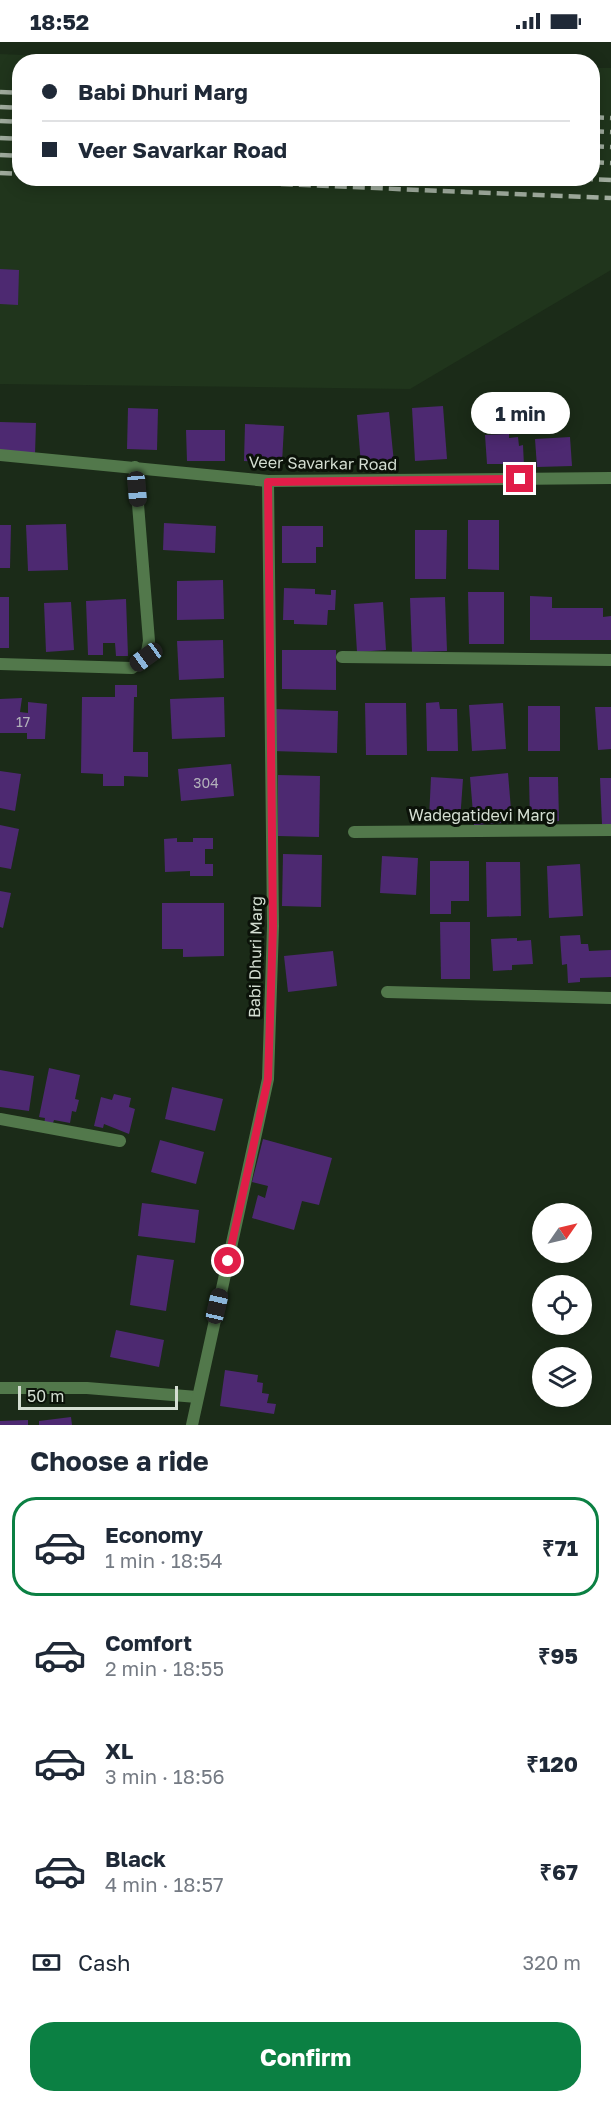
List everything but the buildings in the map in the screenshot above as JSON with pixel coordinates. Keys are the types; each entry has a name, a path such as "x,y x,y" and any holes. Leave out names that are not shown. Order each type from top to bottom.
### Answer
{"street":[{"name":"Veer Savarkar Road","path":"0,455 268,482 611,478"},
{"path":"0,664 132,668 146,657 149,641 135,467"},
{"name":"Babi Dhuri Marg","path":"192,1425 268,1079 273,926 268,482"},
{"path":"342,657 611,660"},
{"name":"Wadegatidevi Marg","path":"354,832 611,830"},
{"path":"387,992 611,998"},
{"path":"0,1119 120,1141"},
{"path":"0,1388 87,1388 197,1397"}],"shaded area":[{"path":"0,54 12,55 12,186 600,186 600,68 611,68 611,270 410,389 0,384"}],"railway":[{"path":"0,92 12,93"},
{"path":"0,107 12,108"},
{"path":"600,117 611,118"},
{"path":"0,121 12,122"},
{"path":"600,131 611,132"},
{"path":"0,138 12,139"},
{"path":"600,146 611,147"},
{"path":"0,155 12,156"},
{"path":"600,162 611,163"},
{"path":"0,173 12,174"},
{"path":"600,180 611,180"},
{"path":"327,186 611,198"}],"route":[{"path":"228,1261 268,1079 273,926 268,482 520,479"}]}
